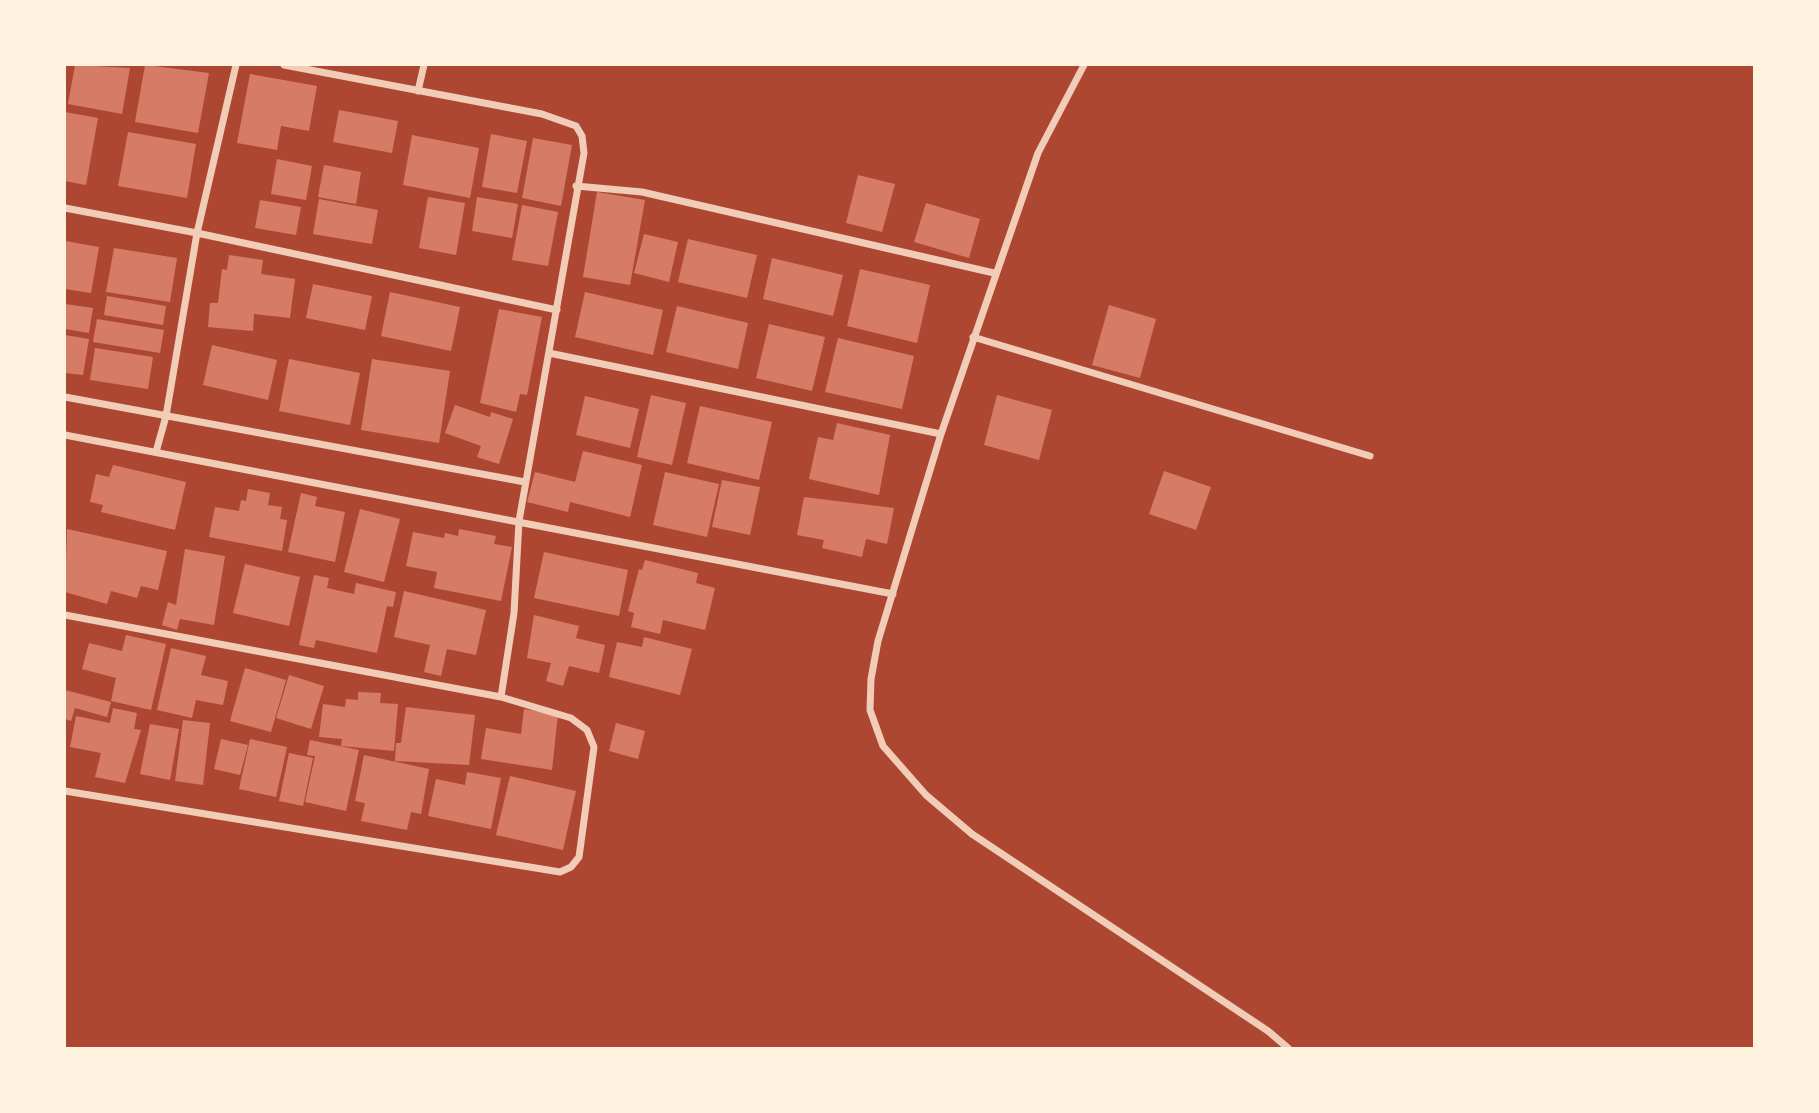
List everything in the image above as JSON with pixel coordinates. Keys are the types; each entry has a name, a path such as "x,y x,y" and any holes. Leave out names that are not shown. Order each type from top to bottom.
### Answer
{"street":[{"path":"156,452 166,416 197,233 236,65"},
{"path":"284,65 542,114 576,126 582,136 584,153 576,186 519,521 514,613 501,697"},
{"path":"418,91 424,65"},
{"path":"1084,65 1038,153 994,273 892,594 871,679 870,710 883,746 926,795 972,834 1245,1016 1288,1048"},
{"path":"576,186 642,192 994,273"},
{"path":"65,208 197,233 557,310"},
{"path":"974,337 1370,456"},
{"path":"549,353 941,434"},
{"path":"65,397 525,482"},
{"path":"65,435 892,594"},
{"path":"65,615 501,697 571,718 587,730 594,747 579,857 571,866 560,872 65,791"}],"shaded area":[{"path":"65,65 1754,65 1754,1048 65,1048"}],"building":[{"path":"75,65 130,68 122,114 68,104"},
{"path":"145,65 209,73 198,133 135,122"},
{"path":"250,74 317,86 309,131 281,126 277,150 237,143"},
{"path":"339,110 398,121 392,153 333,142"},
{"path":"65,112 98,118 86,185 65,181"},
{"path":"128,132 196,144 187,198 118,186"},
{"path":"491,134 527,141 517,193 482,187"},
{"path":"412,135 479,148 470,198 403,185"},
{"path":"533,138 572,145 561,206 522,198"},
{"path":"277,159 312,166 306,200 271,194"},
{"path":"324,165 361,172 356,204 318,197"},
{"path":"858,175 895,184 882,232 846,223"},
{"path":"597,192 645,200 630,285 583,277"},
{"path":"428,197 465,203 456,255 419,248"},
{"path":"477,197 518,204 512,238 472,231"},
{"path":"319,199 378,210 372,244 313,234"},
{"path":"260,200 301,207 296,235 255,228"},
{"path":"926,203 980,219 969,258 914,242"},
{"path":"522,205 558,212 548,266 512,260"},
{"path":"644,234 678,242 669,282 634,273"},
{"path":"688,239 757,255 747,298 678,282"},
{"path":"65,241 99,247 91,293 65,289"},
{"path":"114,248 177,258 170,302 106,292"},
{"path":"229,255 263,260 261,274 295,279 290,318 254,314 253,331 208,327 210,303 218,303 222,269 227,270"},
{"path":"772,258 843,275 833,316 763,299"},
{"path":"860,269 930,285 917,343 847,326"},
{"path":"313,284 372,296 365,330 306,318"},
{"path":"390,292 460,307 451,351 381,336"},
{"path":"585,292 663,310 653,355 575,337"},
{"path":"107,296 166,306 163,325 104,315"},
{"path":"65,304 93,308 89,333 65,329"},
{"path":"1109,305 1156,319 1140,378 1092,365"},
{"path":"677,306 748,323 738,369 666,352"},
{"path":"499,309 542,317 527,395 520,394 516,412 480,403"},
{"path":"97,319 164,330 160,353 93,342"},
{"path":"769,324 825,337 812,391 756,378"},
{"path":"65,335 89,339 83,375 65,373"},
{"path":"838,338 914,356 902,409 825,392"},
{"path":"212,345 277,360 268,400 203,385"},
{"path":"95,348 153,357 148,389 90,380"},
{"path":"289,359 360,373 350,425 279,411"},
{"path":"372,359 450,371 439,443 361,430"},
{"path":"651,395 686,403 672,465 637,457"},
{"path":"997,395 1052,410 1039,460 984,445"},
{"path":"585,396 639,409 630,448 576,435"},
{"path":"455,405 490,417 491,412 513,419 499,464 477,457 481,446 445,433"},
{"path":"700,406 772,422 759,480 687,463"},
{"path":"837,423 890,435 879,495 809,479 818,437 833,440"},
{"path":"583,451 642,465 630,517 570,502 568,512 527,502 535,472 575,482"},
{"path":"113,465 186,482 175,530 101,512 103,505 90,502 96,474 109,477"},
{"path":"1164,471 1211,487 1196,530 1149,514"},
{"path":"665,472 719,484 707,537 653,525"},
{"path":"722,480 760,487 750,535 712,527"},
{"path":"248,489 270,493 268,505 282,507 280,519 287,520 282,551 209,537 215,507 239,511 241,500 246,501"},
{"path":"301,493 317,497 315,506 345,512 335,562 288,552"},
{"path":"804,497 894,508 887,544 866,539 862,557 822,548 824,540 797,535"},
{"path":"360,509 400,519 384,582 344,572"},
{"path":"67,529 167,551 158,590 141,586 137,598 111,591 107,604 65,592"},
{"path":"459,529 496,536 494,544 512,547 501,601 434,588 437,572 406,566 413,532 444,538 445,533 458,536"},
{"path":"185,549 225,556 214,625 180,619 177,630 162,625 168,602 176,605"},
{"path":"544,552 628,570 619,616 534,598"},
{"path":"645,560 698,573 696,583 715,588 705,630 663,620 660,634 631,627 634,613 628,611 639,569 642,570"},
{"path":"245,564 300,577 289,626 233,613"},
{"path":"314,575 329,578 327,588 354,594 356,583 396,592 393,607 387,606 377,653 316,640 314,648 299,645"},
{"path":"404,591 486,610 476,655 447,649 441,676 424,672 430,645 394,637"},
{"path":"534,615 579,626 576,638 605,645 599,673 569,666 563,686 546,681 551,663 527,658"},
{"path":"126,635 166,644 151,710 111,701 116,678 82,669 89,643 122,651"},
{"path":"644,637 692,649 680,695 609,677 617,642 642,647"},
{"path":"171,648 206,656 201,675 228,681 223,705 196,700 192,718 157,710"},
{"path":"245,668 286,680 271,732 230,721"},
{"path":"289,675 324,686 311,729 276,718"},
{"path":"65,690 111,702 107,717 75,708 71,721 65,719"},
{"path":"358,692 381,693 380,703 398,704 394,751 341,746 342,739 319,737 323,704 345,707 346,699 358,700"},
{"path":"406,707 475,715 469,765 395,761 396,743 401,743"},
{"path":"113,708 137,713 134,729 141,730 125,783 95,777 101,753 70,747 76,716 110,723"},
{"path":"524,709 558,714 552,770 481,759 486,728 521,734"},
{"path":"183,720 210,723 203,785 175,781"},
{"path":"616,723 645,731 638,759 609,751"},
{"path":"150,724 179,729 170,780 140,774"},
{"path":"221,739 248,745 240,775 214,769"},
{"path":"250,739 287,747 276,797 239,789"},
{"path":"310,740 359,750 346,811 305,802 315,756 307,755"},
{"path":"289,753 313,758 303,806 279,801"},
{"path":"364,755 429,769 421,814 411,812 407,830 361,821 365,803 355,801"},
{"path":"467,772 501,778 491,829 428,816 436,779 465,785"},
{"path":"510,776 576,791 563,850 496,835"}]}
